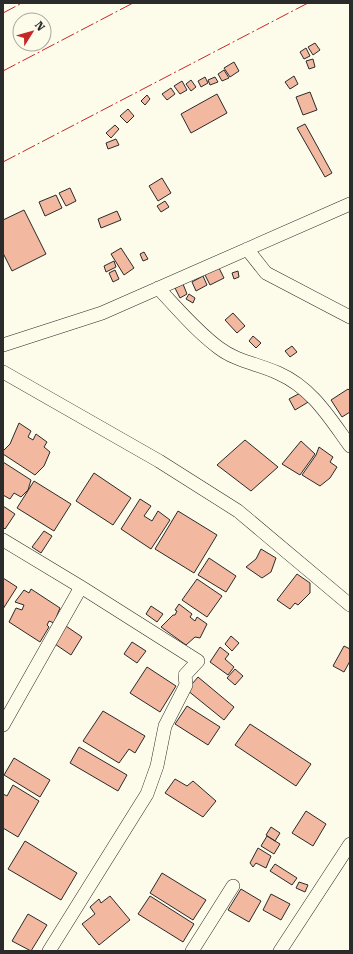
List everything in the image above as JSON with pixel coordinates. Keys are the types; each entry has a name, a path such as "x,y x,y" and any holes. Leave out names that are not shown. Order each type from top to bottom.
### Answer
{"street":[{"path":"3,345 102,313 350,204"},
{"path":"247,248 266,273 350,317"},
{"path":"158,288 202,335 220,349 294,381 311,395 323,408 350,446"},
{"path":"3,372 159,461 238,511 350,605"},
{"path":"3,540 82,587 198,662 185,675 186,685 165,726 158,766 148,794 48,951"},
{"path":"3,725 82,587"},
{"path":"280,951 350,844"},
{"path":"192,951 233,886"}],"building":[{"path":"315,43 320,50 313,55 308,47"},
{"path":"306,48 310,56 304,59 300,52"},
{"path":"313,59 315,67 309,69 306,61"},
{"path":"234,62 239,71 230,77 224,68"},
{"path":"224,70 229,78 222,81 218,74"},
{"path":"294,76 298,84 290,89 285,82"},
{"path":"205,77 208,83 201,87 198,81"},
{"path":"215,77 218,82 210,85 208,80"},
{"path":"191,80 196,87 191,91 186,84"},
{"path":"182,81 187,90 180,94 174,86"},
{"path":"171,88 175,94 167,100 162,94"},
{"path":"310,92 317,110 303,115 296,97"},
{"path":"217,94 227,113 191,133 181,114"},
{"path":"147,95 150,99 145,105 141,101"},
{"path":"128,109 134,116 127,123 120,116"},
{"path":"305,124 332,173 325,177 297,128"},
{"path":"115,125 119,129 111,138 106,133"},
{"path":"116,139 119,145 108,149 106,143"},
{"path":"162,178 171,193 158,201 149,186"},
{"path":"70,188 76,201 66,206 59,193"},
{"path":"56,195 62,208 45,216 39,202"},
{"path":"165,201 169,207 161,212 157,206"},
{"path":"24,210 46,254 12,271 3,253 3,220"},
{"path":"117,211 121,220 101,228 98,219"},
{"path":"121,248 134,268 124,275 111,254"},
{"path":"144,252 148,259 143,261 140,254"},
{"path":"114,261 116,267 106,272 104,266"},
{"path":"217,264 224,278 210,285 203,271"},
{"path":"115,270 119,279 113,282 109,273"},
{"path":"238,271 239,277 234,279 232,273"},
{"path":"203,276 207,285 196,291 192,282"},
{"path":"183,284 187,294 180,298 175,288"},
{"path":"189,294 195,298 193,303 186,299"},
{"path":"233,313 245,326 237,333 225,320"},
{"path":"253,336 261,343 256,348 249,341"},
{"path":"292,346 297,352 290,357 285,351"},
{"path":"348,389 350,391 350,412 342,417 331,400"},
{"path":"304,391 310,401 295,410 289,399"},
{"path":"19,423 31,431 28,437 33,440 36,434 47,442 44,447 50,452 44,466 35,475 3,454 3,451 10,444"},
{"path":"245,440 278,467 251,491 217,465"},
{"path":"301,441 315,454 300,475 282,464"},
{"path":"319,447 333,457 330,462 337,467 330,478 320,486 302,475 316,455"},
{"path":"3,462 31,480 28,490 21,497 14,493 10,499 3,495"},
{"path":"94,473 131,498 113,525 76,501"},
{"path":"34,481 71,504 54,531 17,508"},
{"path":"140,499 151,506 144,516 152,521 158,511 170,520 151,549 121,529"},
{"path":"3,506 15,514 5,529 3,527"},
{"path":"178,511 217,535 194,573 155,549"},
{"path":"44,531 52,536 41,553 32,547"},
{"path":"261,549 276,558 271,572 262,578 246,567 256,559"},
{"path":"209,558 236,576 226,592 198,575"},
{"path":"297,574 310,583 310,593 298,605 295,603 290,609 277,600"},
{"path":"3,578 17,587 3,609"},
{"path":"197,579 222,596 207,617 182,600"},
{"path":"31,589 60,608 54,623 49,621 47,625 49,627 40,642 9,622 16,608 22,610 24,605 15,602 24,590 29,593"},
{"path":"179,604 192,614 190,617 195,621 197,617 207,624 200,638 195,637 186,645 161,627 173,615 175,615 177,611 175,610"},
{"path":"151,606 163,614 157,622 146,614"},
{"path":"63,624 82,637 71,655 52,642"},
{"path":"231,636 239,643 232,651 225,644"},
{"path":"132,642 146,651 137,663 124,654"},
{"path":"344,646 350,649 350,661 344,672 333,666"},
{"path":"220,647 229,654 225,659 234,667 228,675 210,662"},
{"path":"147,667 176,686 160,712 130,693"},
{"path":"235,669 243,676 235,685 227,678"},
{"path":"198,677 234,707 224,720 187,690"},
{"path":"187,706 220,727 208,745 175,724"},
{"path":"103,711 145,736 135,753 129,749 119,763 83,741"},
{"path":"250,724 311,764 296,786 235,745"},
{"path":"79,747 127,775 118,791 70,763"},
{"path":"14,758 50,780 40,797 4,775"},
{"path":"175,779 187,786 193,781 216,801 203,817 165,793"},
{"path":"13,785 39,801 18,837 3,828 3,794 7,796"},
{"path":"306,811 326,824 313,846 292,833"},
{"path":"271,827 280,833 275,841 266,835"},
{"path":"267,836 280,844 274,854 261,846"},
{"path":"25,841 77,873 61,900 8,869"},
{"path":"258,848 271,856 266,868 256,863 253,867 250,863"},
{"path":"275,864 297,878 292,885 270,871"},
{"path":"162,873 206,900 193,920 150,893"},
{"path":"299,882 308,885 305,892 296,888"},
{"path":"241,889 261,901 249,922 228,910"},
{"path":"271,894 290,904 281,920 263,910"},
{"path":"110,896 130,920 99,945 82,924 95,914 90,907 99,899 101,903"},
{"path":"150,896 194,924 183,942 138,914"},
{"path":"28,914 47,925 31,951 12,941"}],"power":[{"path":"3,13 22,3"},
{"path":"3,71 133,3"},
{"path":"3,162 308,3"}]}
